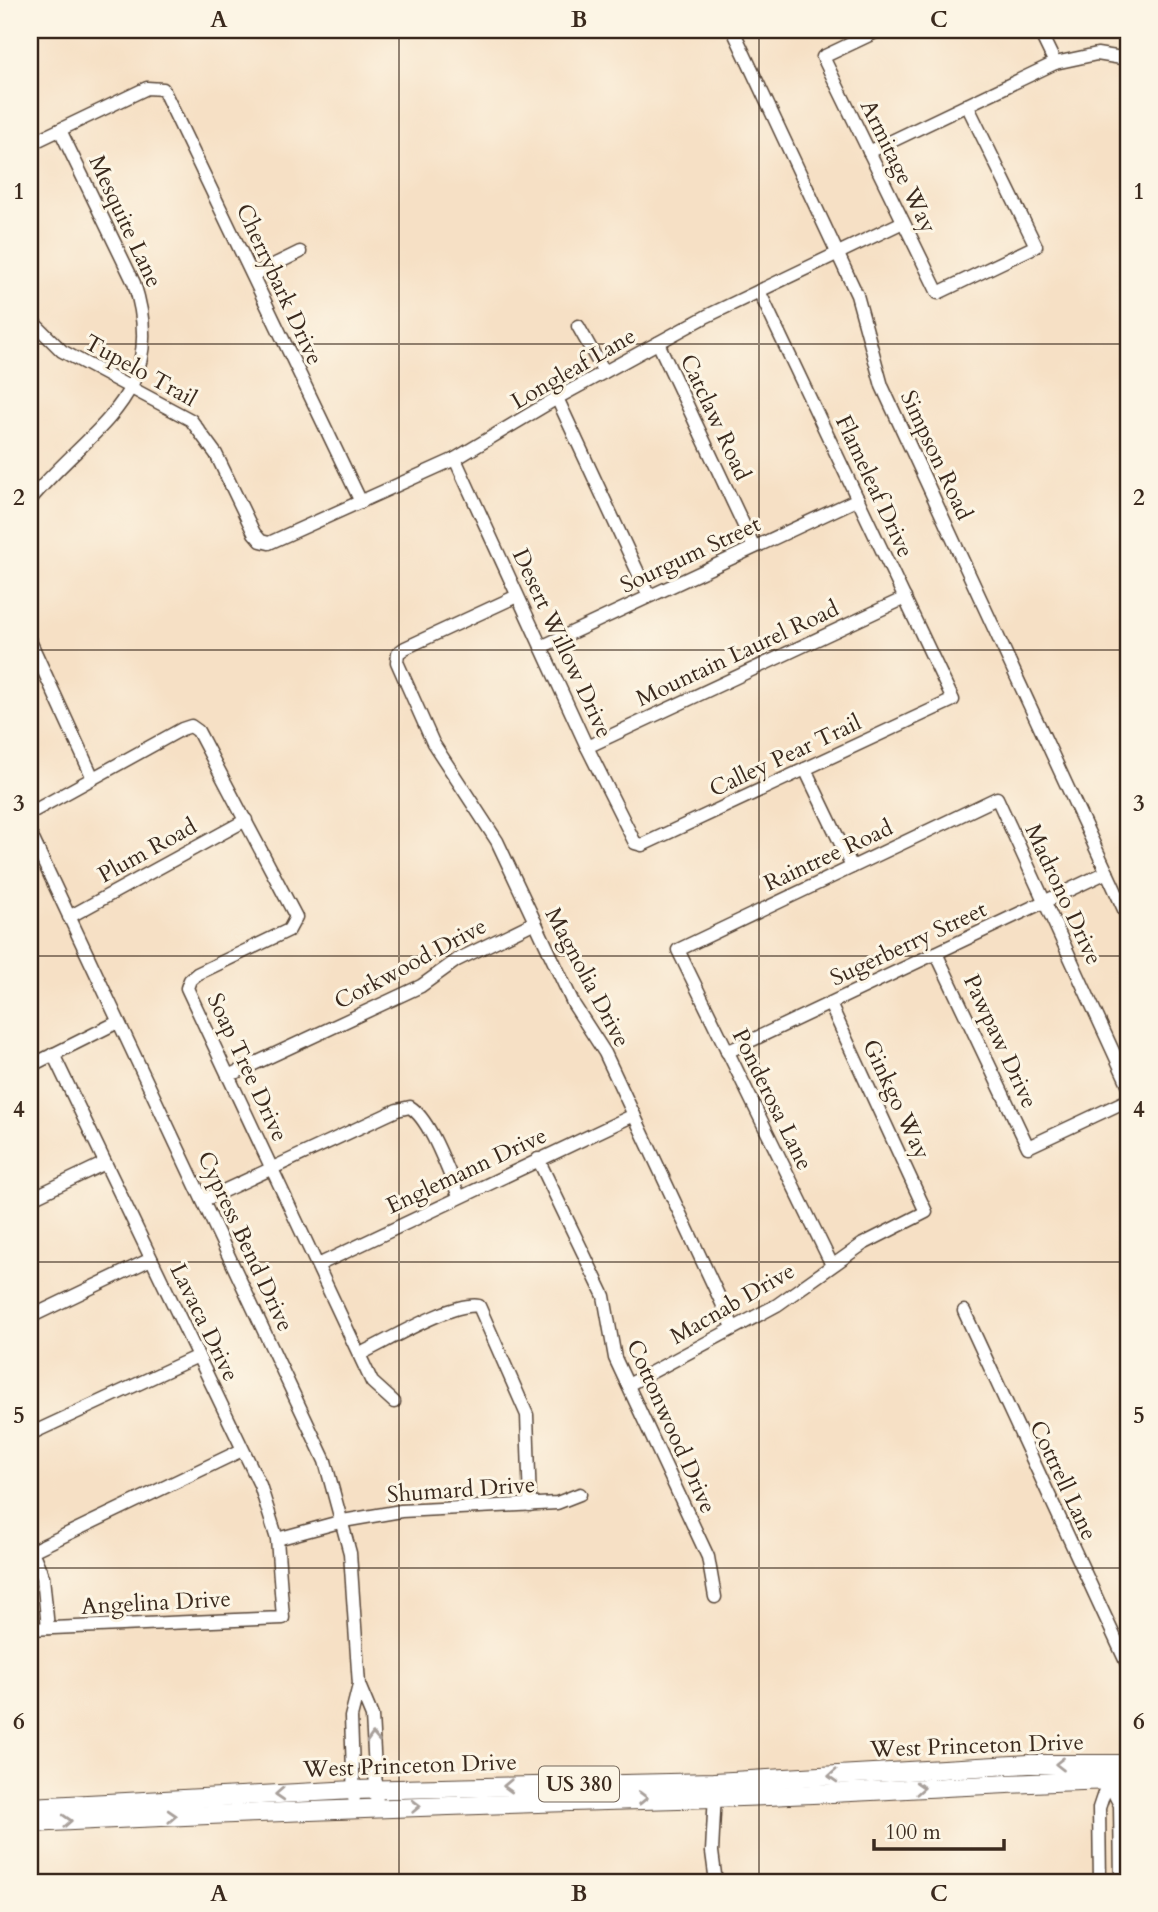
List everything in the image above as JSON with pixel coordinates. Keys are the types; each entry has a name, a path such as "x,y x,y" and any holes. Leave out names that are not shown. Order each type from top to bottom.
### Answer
{"highway":[{"name":"West Princeton Drive","path":"714,1790 1029,1764 1128,1764"},
{"name":"West Princeton Drive","path":"30,1807 1128,1780"},
{"name":"West Princeton Drive","path":"30,1823 354,1799"}],"street":[{"name":"Simpson Road","path":"733,30 864,314 873,360 882,386 1128,918"},
{"name":"Armitage Way","path":"880,30 823,57 938,293 1036,246 967,106"},
{"path":"1039,30 1055,63"},
{"path":"869,152 1055,63 1097,54 1128,59"},
{"name":"Cherrybark Drive","path":"60,130 147,88 158,87 166,94 361,502"},
{"path":"30,144 60,130"},
{"name":"Mesquite Lane","path":"30,500 120,408 132,387 142,353 141,305 134,283 60,130"},
{"name":"Longleaf Lane","path":"261,541 269,542 455,459 557,398 658,343 903,222"},
{"path":"253,275 300,252"},
{"name":"Flameleaf Drive","path":"759,291 953,700"},
{"name":"Tupelo Trail","path":"30,319 62,351 191,420 205,435 254,533 261,541"},
{"path":"578,326 604,372"},
{"name":"Catclaw Road","path":"658,343 754,547"},
{"path":"557,398 649,596"},
{"name":"Desert Willow Drive","path":"455,459 587,747 635,843"},
{"name":"Sourgum Street","path":"541,647 858,499"},
{"name":"Magnolia Drive","path":"517,596 398,653 397,662 433,743 492,832 574,1005 605,1053 733,1327"},
{"name":"Mountain Laurel Road","path":"587,747 905,598"},
{"path":"30,641 93,778 30,813"},
{"name":"Calley Pear Trail","path":"635,843 642,845 953,700"},
{"name":"Soap Tree Drive","path":"93,778 191,726 198,731 296,917 295,923 283,934 197,974 187,984 372,1382 394,1402"},
{"path":"805,769 852,867"},
{"name":"Raintree Road","path":"678,950 997,798"},
{"name":"Madrono Drive","path":"997,798 1128,1084"},
{"name":"Plum Road","path":"69,917 246,820"},
{"name":"Cypress Bend Drive","path":"30,833 318,1443 343,1521 354,1594 359,1685 351,1717 354,1799"},
{"name":"Sugerberry Street","path":"727,1052 1107,872"},
{"name":"Simpson Road","path":"1117,893 1128,908"},
{"name":"Corkwood Drive","path":"228,1076 421,986 457,960 535,922"},
{"name":"Ponderosa Lane","path":"678,950 832,1265"},
{"name":"Pawpaw Drive","path":"936,953 1028,1147 1128,1100"},
{"name":"Ginkgo Way","path":"830,1004 926,1212"},
{"path":"30,1066 118,1022"},
{"name":"Lavaca Drive","path":"53,1054 260,1485 277,1539 283,1618"},
{"path":"204,1200 397,1110 410,1107 425,1125 459,1196"},
{"name":"Englemann Drive","path":"318,1265 634,1115"},
{"name":"Cottonwood Drive","path":"538,1159 604,1296 615,1358 708,1557 715,1597"},
{"path":"30,1199 105,1163"},
{"name":"Macnab Drive","path":"628,1385 791,1298 832,1265 883,1233 926,1212"},
{"path":"30,1317 151,1259"},
{"path":"359,1354 470,1304 479,1306 527,1415 530,1505"},
{"name":"Cottrell Lane","path":"964,1311 1128,1665"},
{"path":"30,1434 198,1356"},
{"path":"48,1628 43,1577 32,1551 243,1450"},
{"name":"Shumard Drive","path":"277,1539 343,1521 401,1511 557,1503 580,1494"},
{"name":"Angelina Drive","path":"30,1629 283,1618"},
{"name":"Cypress Bend Drive","path":"359,1685 372,1716 376,1798"},
{"path":"1100,1882 1099,1808 1108,1781"},
{"path":"1108,1781 1120,1805 1121,1882"},
{"path":"714,1790 712,1852 716,1882"}]}
